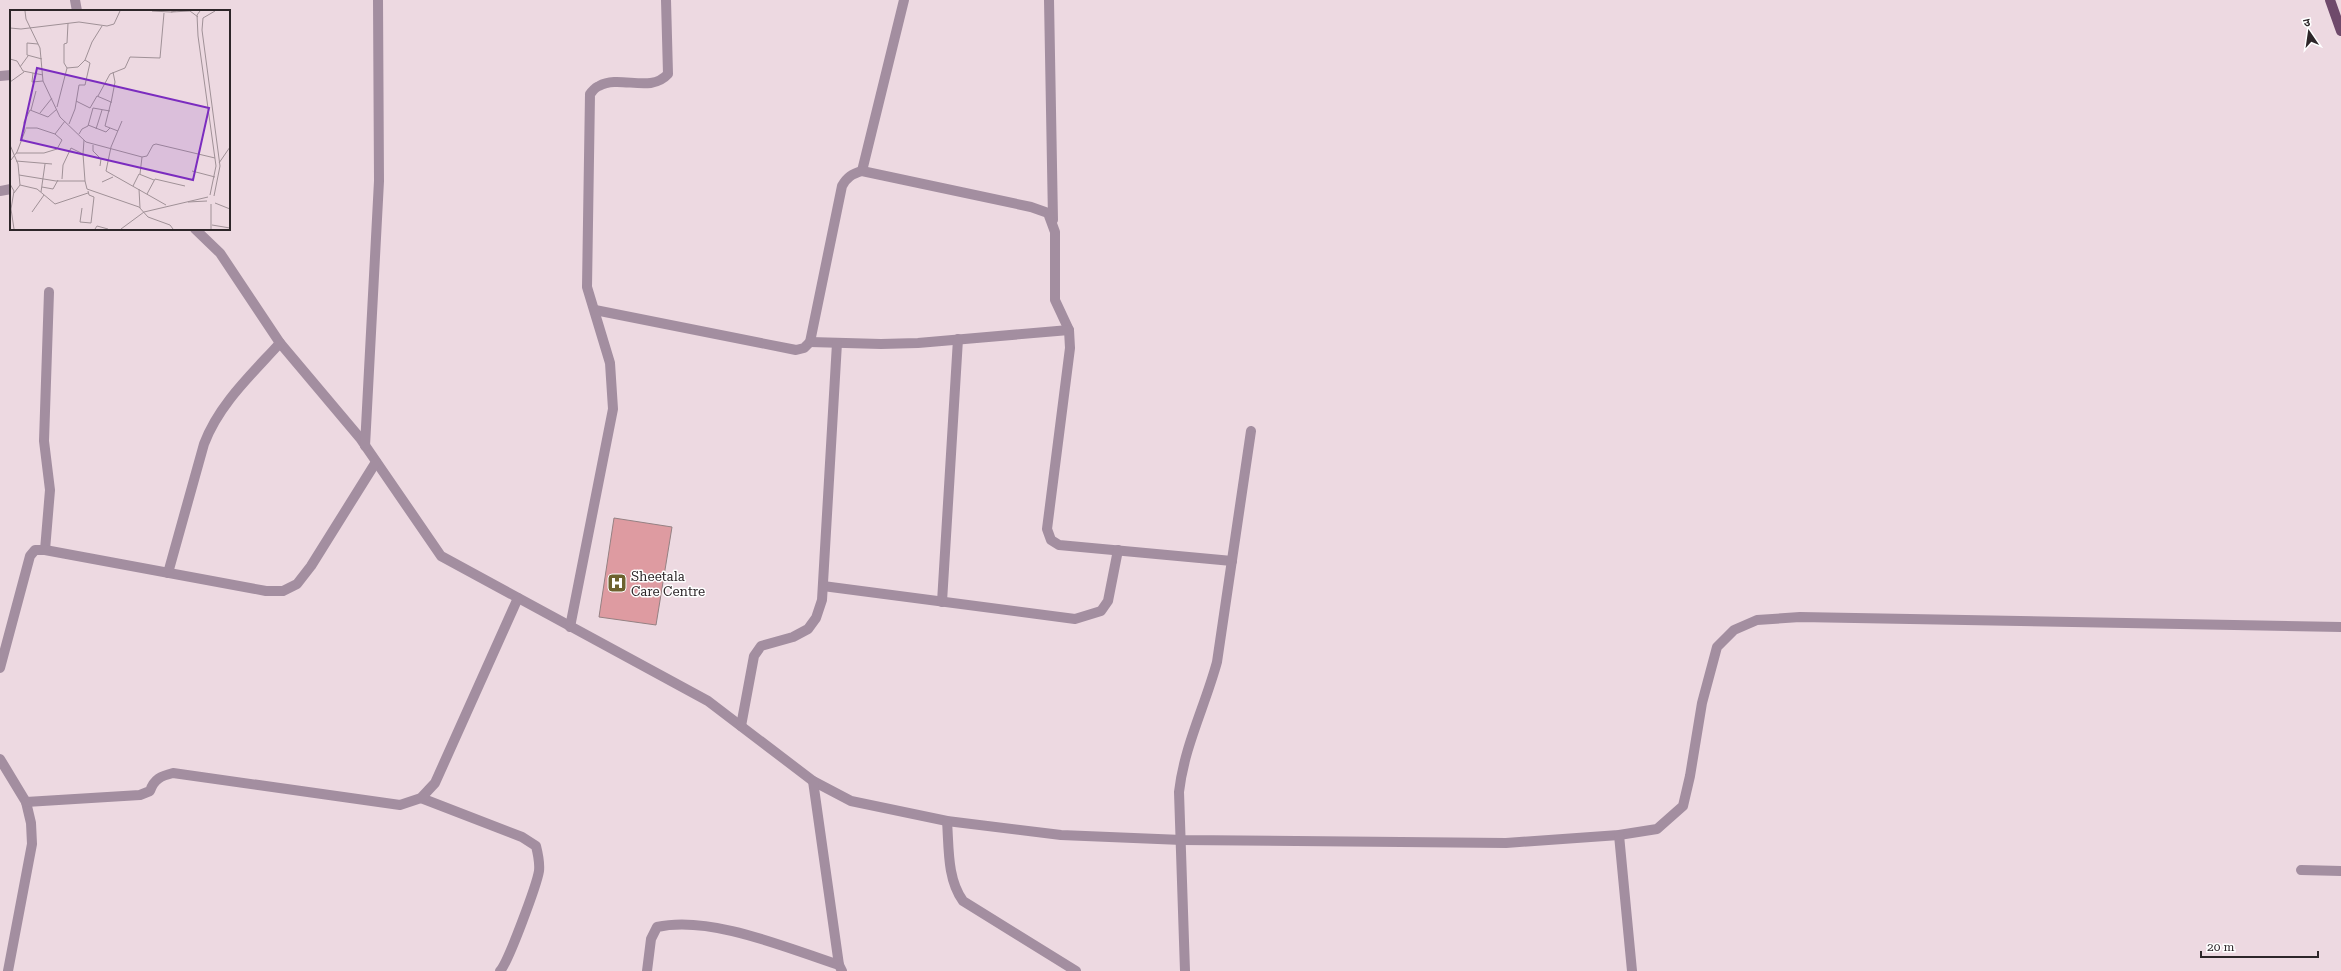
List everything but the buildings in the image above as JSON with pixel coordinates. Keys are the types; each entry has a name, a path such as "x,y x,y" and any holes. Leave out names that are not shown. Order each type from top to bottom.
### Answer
{"main road":[{"path":"2330,0 2341,31"}],"street":[{"path":"75,0 77,10"},
{"path":"365,446 379,181 378,0"},
{"path":"570,627 613,409 610,363 587,287 590,94 598,86 611,83 652,83 662,81 668,74 666,0"},
{"path":"862,171 904,0"},
{"path":"1049,0 1056,300 1069,330 1070,348 1047,529 1051,540 1059,545 1232,561"},
{"path":"0,76 10,75"},
{"path":"595,310 796,350 804,348 810,342 842,186 846,178 862,171 1031,206 1048,213 1053,221"},
{"path":"0,191 10,189"},
{"path":"196,230 220,253 280,343 365,446 441,556 708,701 812,782 851,801 947,821 1061,835 1182,840 1506,843 1619,835 1657,829 1683,806 1690,776 1702,704 1717,647 1734,630 1757,620 1800,617 2341,627"},
{"path":"45,550 50,490 44,441 49,292"},
{"path":"810,342 881,344 1069,330"},
{"path":"942,602 958,339"},
{"path":"168,573 204,444 211,425 224,407 280,343"},
{"path":"741,726 754,656 761,646 793,637 808,629 816,618 822,600 837,343"},
{"path":"1185,971 1182,840 1179,792 1182,766 1210,688 1217,662 1251,432"},
{"path":"0,668 30,556 35,550 45,550 266,591 283,591 297,584 311,566 376,462"},
{"path":"823,586 1075,619 1089,617 1101,611 1108,601 1118,550"},
{"path":"26,802 140,795 150,791 153,781 163,775 173,773 400,805 420,798 435,783 518,598"},
{"path":"0,759 26,802 31,823 32,844 8,971"},
{"path":"647,971 651,939 657,928 670,924 701,925 767,941 840,968 812,782"},
{"path":"420,798 522,837 536,846 539,872 510,954 504,968 500,971"},
{"path":"947,821 952,877 956,892 963,900 1076,971"},
{"path":"1619,835 1632,971"},
{"path":"2301,870 2341,871"}],"place":[{"name":"Sheetala Care Centre","path":"617,583"}]}
